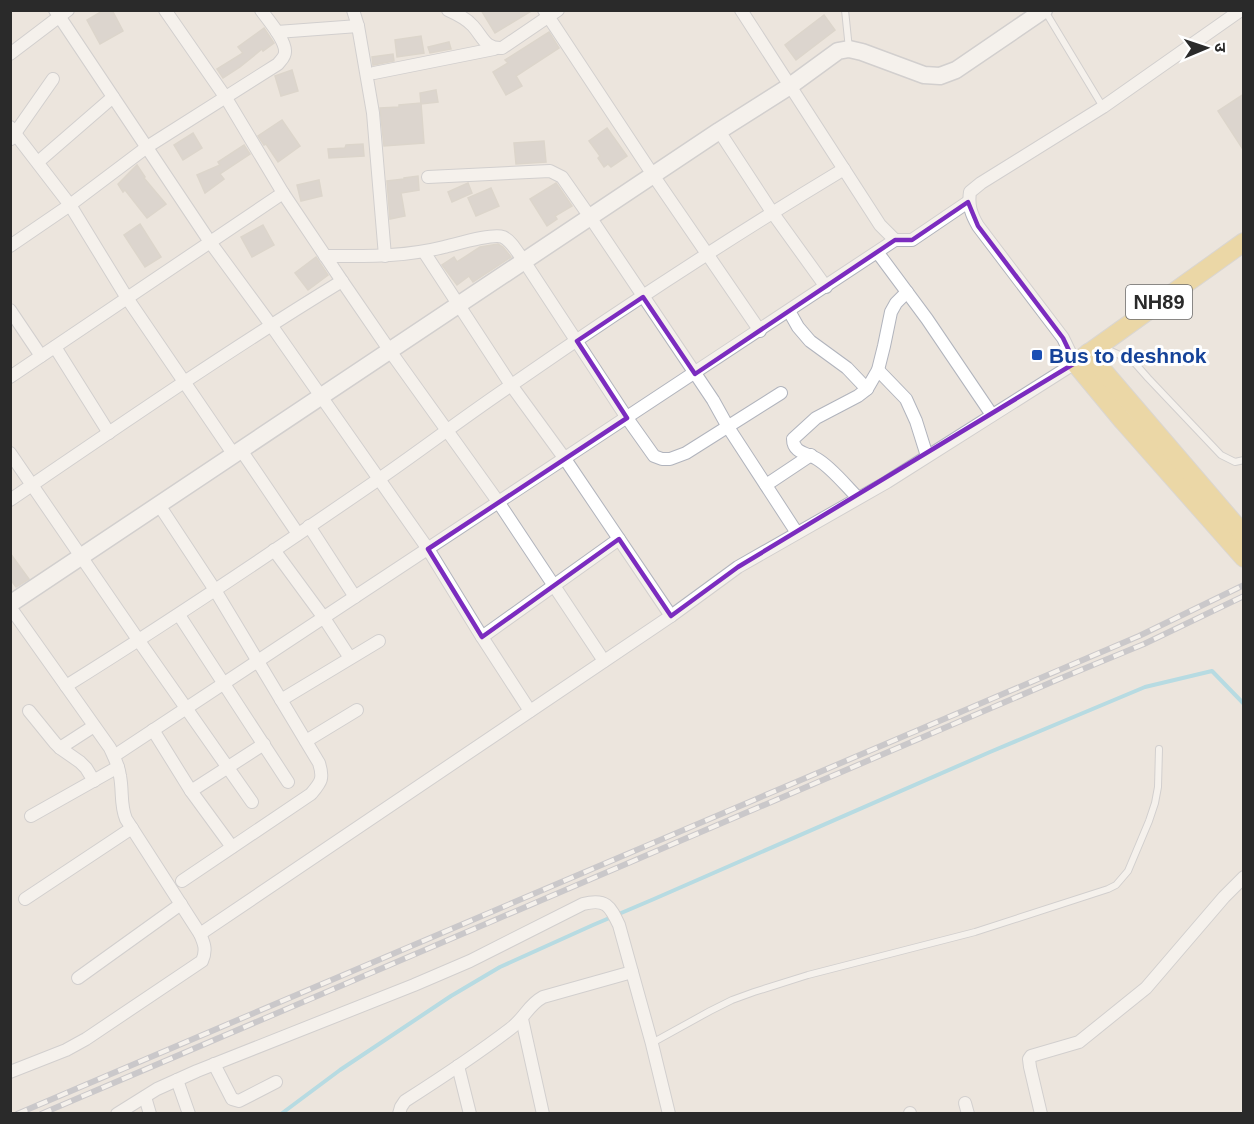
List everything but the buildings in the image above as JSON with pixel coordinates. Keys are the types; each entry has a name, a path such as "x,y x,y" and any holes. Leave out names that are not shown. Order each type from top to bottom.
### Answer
{"main road":[{"name":"NH89","path":"1087,354 1244,242"},
{"path":"1087,354 1128,414 1244,558"},
{"path":"1128,414 1244,535"}],"street":[{"path":"165,10 226,98 283,193 342,281 499,502 604,661"},
{"path":"10,246 147,147 278,64 286,50 283,41 261,10"},
{"path":"353,10 358,26 372,113 385,256"},
{"path":"448,10 472,24 485,42 494,49"},
{"path":"741,10 879,225 896,240"},
{"path":"10,1072 66,1050 86,1039 202,961 205,949 200,934 123,811 120,777 116,762 94,726 10,605 719,131 790,86 838,51 849,49 924,75 940,76 956,70 1044,10"},
{"path":"200,934 670,616 738,567 927,456 1087,354 1063,338 978,226 971,214 968,202 970,192 1103,107 1241,10"},
{"path":"10,54 61,13 113,97 210,242 428,549 530,711"},
{"path":"374,73 502,48 550,13 653,176 760,331"},
{"path":"277,32 358,26"},
{"path":"54,79 12,133 70,204 127,298 184,382 298,534"},
{"path":"38,162 113,97"},
{"path":"719,131 772,212 826,287"},
{"path":"66,686 179,615 379,479 511,385 643,297 772,212 844,169"},
{"path":"428,177 550,171 562,177 695,374 797,533"},
{"path":"10,377 283,193"},
{"path":"31,816 94,781 153,730 896,240 912,240 968,202"},
{"path":"326,256 385,256 424,252 497,236 504,238 511,243 524,261 654,456 662,459 670,459 686,453 781,393"},
{"path":"424,252 511,385 565,459 670,616"},
{"path":"878,253 927,319 992,415"},
{"path":"10,500 184,382 342,281"},
{"path":"858,498 825,464 795,448 793,439 816,418 867,389 878,370 891,312 907,292"},
{"path":"10,310 41,356"},
{"path":"789,311 798,327 810,341 847,368 867,389"},
{"path":"55,347 109,433"},
{"path":"878,370 906,399 927,456"},
{"path":"10,453 252,802"},
{"path":"766,485 811,455"},
{"path":"159,505 215,590 319,763 322,775 320,784 311,794 182,881"},
{"path":"309,526 355,597"},
{"path":"482,637 619,539"},
{"path":"274,550 350,658"},
{"path":"179,615 288,782"},
{"path":"281,700 379,641"},
{"path":"306,741 357,710"},
{"path":"29,711 60,748 86,768 94,781"},
{"path":"60,748 94,726"},
{"path":"153,730 191,791 232,847"},
{"path":"191,791 264,744"},
{"path":"25,899 132,828"},
{"path":"1041,1113 1030,1067 1031,1056 1079,1042 1146,988 1244,877"},
{"path":"117,1113 177,1080 470,961 593,901 612,909 619,925 669,1113"},
{"path":"78,978 181,904"},
{"path":"399,1113 405,1101 512,1028 522,1019 533,1002 543,997 632,972"},
{"path":"522,1019 543,1113"},
{"path":"214,1064 232,1099 236,1101 276,1082"},
{"path":"458,1066 470,1113"},
{"path":"177,1080 189,1113"},
{"path":"145,1097 150,1113"}],"lane":[{"path":"845,10 849,49"},
{"path":"1044,10 1103,107"},
{"path":"1087,354 1133,361 1221,455 1235,462 1244,460"},
{"path":"652,1044 717,1007 754,992 808,975 975,932 1116,885 1128,871 1155,803 1158,787 1159,748"}],"highlighted area":[{"path":"968,202 978,226 1063,338 1075,363 738,567 671,616 619,539 482,637 428,549 627,418 577,341 643,297 695,374 895,240 912,240"}],"waterway":[{"path":"281,1114 340,1070 451,996 500,967 990,752 1145,687 1212,671 1244,704"}],"railway":[{"path":"17,1114 1139,636 1244,585"},
{"path":"41,1114 1144,644 1244,596"}],"place":[{"name":"Bus to deshnok","path":"1037,355"}]}
